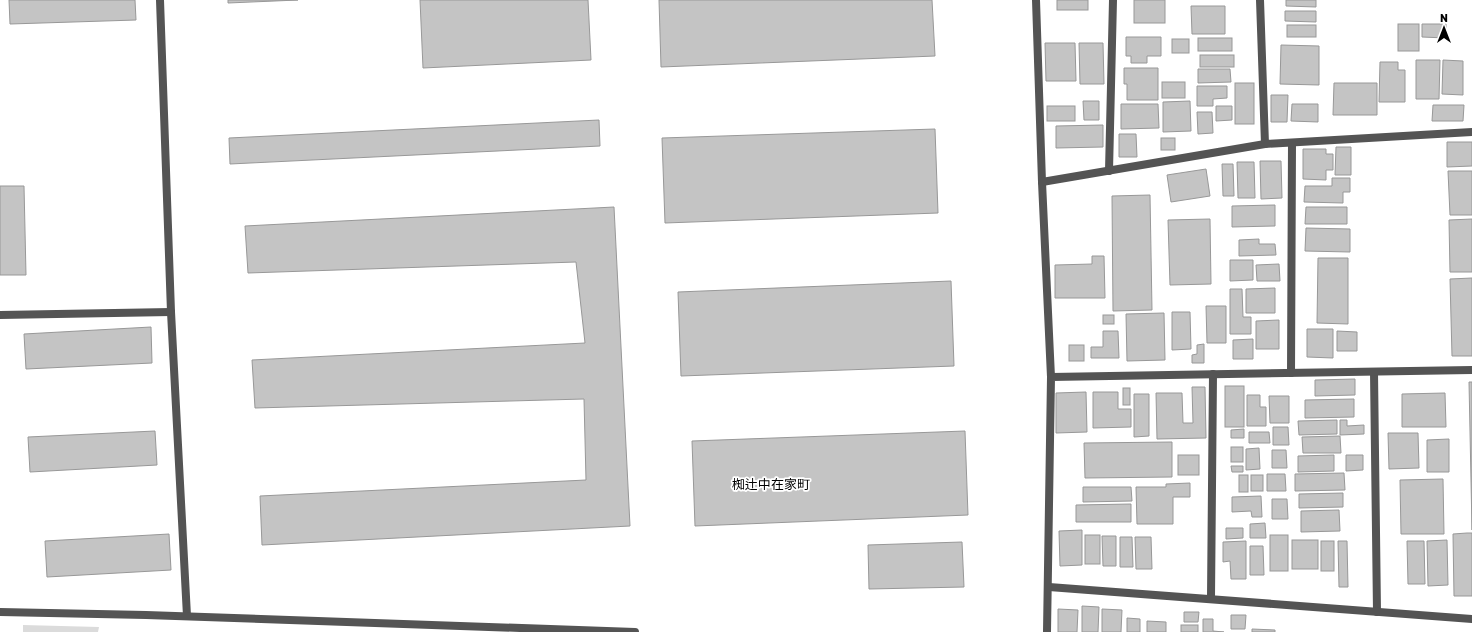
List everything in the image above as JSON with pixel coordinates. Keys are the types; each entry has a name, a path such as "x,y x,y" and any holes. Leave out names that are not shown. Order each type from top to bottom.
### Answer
{"street":[{"path":"160,0 171,312 187,616"},
{"path":"1036,0 1042,182 1051,376 1049,587 1047,632"},
{"path":"1109,171 1112,0"},
{"path":"1260,0 1264,144"},
{"path":"1042,182 1264,144 1472,132"},
{"path":"1291,373 1292,142"},
{"path":"0,315 171,312"},
{"path":"1051,376 1472,370"},
{"path":"1374,372 1377,612"},
{"path":"1212,598 1213,374"},
{"path":"1049,587 1472,618"},
{"path":"0,612 187,616 635,632"}],"shaded area":[{"path":"23,625 99,627 98,632 23,632"}],"building":[{"path":"9,0 135,0 136,20 10,24"},
{"path":"228,0 298,0 228,3"},
{"path":"420,0 588,0 591,60 423,68"},
{"path":"659,0 932,0 935,56 661,67"},
{"path":"1057,0 1088,0 1088,10 1057,10"},
{"path":"1134,0 1165,0 1165,23 1134,23"},
{"path":"1286,0 1316,0 1316,7 1286,6"},
{"path":"1191,6 1225,6 1225,34 1192,34"},
{"path":"1285,11 1316,11 1316,22 1285,21"},
{"path":"1398,24 1419,24 1419,51 1398,51"},
{"path":"1422,24 1446,24 1446,38 1422,37"},
{"path":"1287,25 1316,25 1316,37 1287,37"},
{"path":"1126,37 1161,37 1161,56 1147,56 1147,63 1131,63 1131,56 1126,56"},
{"path":"1198,38 1232,38 1232,51 1198,51"},
{"path":"1172,39 1189,39 1189,53 1172,53"},
{"path":"1045,43 1075,43 1076,81 1046,81"},
{"path":"1079,43 1103,43 1104,84 1080,84"},
{"path":"1281,45 1319,46 1319,85 1280,84"},
{"path":"1200,55 1234,55 1234,67 1200,67"},
{"path":"1416,60 1440,60 1439,99 1416,99"},
{"path":"1443,60 1463,61 1463,95 1442,94"},
{"path":"1380,62 1398,62 1398,70 1405,70 1405,102 1379,102"},
{"path":"1124,68 1158,68 1158,100 1127,100 1127,84 1124,84"},
{"path":"1198,69 1230,69 1231,82 1198,83"},
{"path":"1162,82 1185,82 1185,98 1162,98"},
{"path":"1235,83 1254,83 1254,124 1235,124"},
{"path":"1334,83 1377,83 1377,115 1333,115"},
{"path":"1197,86 1227,86 1227,98 1213,99 1213,106 1197,106"},
{"path":"1271,95 1288,95 1287,122 1271,122"},
{"path":"1083,101 1099,101 1099,120 1084,120"},
{"path":"1190,101 1191,131 1163,132 1163,102"},
{"path":"1121,104 1158,104 1159,128 1121,129"},
{"path":"1292,104 1318,104 1318,122 1291,121"},
{"path":"1433,105 1464,105 1463,121 1432,121"},
{"path":"1047,106 1075,106 1075,121 1047,121"},
{"path":"1216,106 1232,106 1232,120 1216,121"},
{"path":"1197,112 1212,112 1213,133 1198,134"},
{"path":"599,120 600,146 230,164 229,138"},
{"path":"1103,125 1103,147 1056,148 1056,126"},
{"path":"935,129 938,213 665,223 662,138"},
{"path":"1119,134 1136,134 1137,157 1119,157"},
{"path":"1161,138 1175,138 1175,150 1161,150"},
{"path":"1447,142 1472,142 1472,166 1447,167"},
{"path":"1336,147 1351,147 1351,175 1335,175"},
{"path":"1303,149 1326,149 1326,154 1333,154 1333,170 1326,170 1326,180 1303,179"},
{"path":"1260,161 1281,161 1282,198 1261,199"},
{"path":"1237,162 1254,162 1255,198 1238,198"},
{"path":"1222,164 1233,164 1234,196 1223,196"},
{"path":"1206,169 1210,196 1171,202 1167,175"},
{"path":"1448,171 1472,171 1472,215 1450,215"},
{"path":"1332,178 1350,178 1350,192 1343,192 1343,203 1304,202 1305,186 1332,186"},
{"path":"0,186 24,186 26,275 0,275"},
{"path":"1150,195 1152,310 1113,311 1112,196"},
{"path":"1275,205 1275,226 1232,227 1232,206"},
{"path":"614,207 630,526 262,545 260,496 586,480 584,399 255,408 252,360 585,343 576,262 248,273 245,226"},
{"path":"1306,207 1347,207 1347,224 1305,224"},
{"path":"1210,219 1211,284 1170,285 1168,220"},
{"path":"1472,219 1472,272 1450,272 1449,220"},
{"path":"1306,228 1350,229 1350,252 1305,251"},
{"path":"1259,239 1259,244 1275,244 1276,255 1239,256 1239,240"},
{"path":"1092,256 1104,256 1105,298 1055,298 1055,265 1092,264"},
{"path":"1318,258 1348,258 1348,324 1317,323"},
{"path":"1230,260 1253,260 1253,280 1230,281"},
{"path":"1279,264 1280,281 1257,281 1256,265"},
{"path":"1472,278 1472,356 1452,356 1450,279"},
{"path":"951,281 954,366 681,376 678,292"},
{"path":"1275,288 1275,313 1246,313 1246,289"},
{"path":"1230,289 1242,289 1243,317 1251,317 1251,334 1230,334"},
{"path":"1206,306 1226,306 1226,343 1207,343"},
{"path":"1172,312 1190,312 1191,349 1172,350"},
{"path":"1164,313 1165,360 1127,361 1126,314"},
{"path":"1103,315 1114,315 1114,324 1103,324"},
{"path":"1279,320 1279,349 1256,349 1256,321"},
{"path":"151,327 152,363 26,369 24,334"},
{"path":"1307,329 1333,329 1333,358 1307,357"},
{"path":"1103,331 1118,331 1119,358 1091,358 1091,347 1103,347"},
{"path":"1337,331 1357,332 1357,351 1337,351"},
{"path":"1253,339 1253,359 1233,359 1233,340"},
{"path":"1204,344 1204,363 1192,363 1192,355 1197,354 1197,345"},
{"path":"1069,345 1084,345 1084,361 1069,361"},
{"path":"1355,379 1355,395 1315,396 1315,380"},
{"path":"1469,382 1472,382 1472,530"},
{"path":"1225,386 1244,386 1244,427 1225,427"},
{"path":"1192,387 1205,387 1206,438 1157,439 1156,393 1182,393 1183,423 1193,423"},
{"path":"1123,388 1130,388 1130,405 1123,405"},
{"path":"1086,392 1087,432 1056,433 1056,393"},
{"path":"1093,392 1118,392 1118,409 1131,409 1131,427 1093,428"},
{"path":"1445,393 1446,427 1402,427 1402,394"},
{"path":"1134,394 1149,394 1149,436 1134,437"},
{"path":"1247,395 1260,395 1260,407 1266,407 1266,426 1247,426"},
{"path":"1269,396 1289,396 1289,423 1270,423"},
{"path":"1354,399 1354,417 1305,418 1305,400"},
{"path":"1337,420 1337,434 1299,435 1298,421"},
{"path":"1340,420 1347,420 1347,426 1364,425 1364,434 1340,435"},
{"path":"1273,427 1288,427 1289,445 1273,445"},
{"path":"1244,429 1244,438 1231,438 1231,430"},
{"path":"155,431 157,465 30,472 28,437"},
{"path":"965,431 968,515 695,526 692,441"},
{"path":"1249,432 1269,432 1270,443 1249,443"},
{"path":"1388,433 1418,433 1419,468 1389,469"},
{"path":"1340,436 1341,453 1303,453 1302,437"},
{"path":"1449,439 1449,472 1427,472 1427,440"},
{"path":"1172,442 1172,477 1085,478 1084,443"},
{"path":"1231,447 1243,447 1243,462 1231,462"},
{"path":"1259,448 1260,469 1246,470 1246,449"},
{"path":"1272,450 1286,450 1287,468 1272,468"},
{"path":"1178,455 1199,455 1199,475 1178,475"},
{"path":"1334,455 1334,471 1298,472 1298,456"},
{"path":"1346,455 1363,455 1363,470 1346,471"},
{"path":"1231,466 1243,466 1243,472 1232,472"},
{"path":"1344,473 1345,490 1295,491 1295,474"},
{"path":"1267,474 1285,474 1286,491 1267,491"},
{"path":"1239,475 1248,475 1248,492 1239,492"},
{"path":"1251,475 1263,475 1263,491 1251,491"},
{"path":"1443,479 1444,534 1401,534 1400,480"},
{"path":"1190,483 1190,497 1173,497 1173,524 1137,524 1136,487 1166,487 1166,484"},
{"path":"1083,487 1131,487 1132,501 1083,502"},
{"path":"1343,493 1343,507 1299,508 1299,494"},
{"path":"1261,496 1262,517 1252,517 1251,511 1232,512 1232,497"},
{"path":"1272,499 1287,499 1288,519 1272,519"},
{"path":"1131,504 1131,522 1076,522 1076,505"},
{"path":"1339,510 1340,531 1301,532 1301,511"},
{"path":"1265,523 1266,538 1250,538 1250,524"},
{"path":"1226,528 1243,528 1243,538 1226,539"},
{"path":"1082,530 1082,565 1060,566 1059,531"},
{"path":"1472,533 1472,596 1454,596 1453,534"},
{"path":"169,534 171,570 47,577 45,541"},
{"path":"1085,535 1100,535 1100,564 1085,564"},
{"path":"1270,535 1288,535 1288,571 1270,571"},
{"path":"1102,536 1116,536 1116,566 1103,566"},
{"path":"1120,537 1132,537 1133,567 1120,567"},
{"path":"1135,537 1151,537 1152,569 1136,569"},
{"path":"1292,540 1318,540 1318,569 1292,569"},
{"path":"1447,540 1448,585 1428,586 1427,541"},
{"path":"1246,541 1246,579 1231,579 1230,561 1223,562 1223,542"},
{"path":"1321,541 1334,541 1334,571 1321,571"},
{"path":"1338,541 1347,541 1348,587 1339,587"},
{"path":"1407,541 1424,541 1425,584 1408,584"},
{"path":"962,542 964,587 869,589 868,545"},
{"path":"1250,546 1263,546 1264,575 1250,575"},
{"path":"1082,606 1099,607 1098,632 1082,632"},
{"path":"1058,609 1078,610 1077,632 1058,632"},
{"path":"1102,609 1122,610 1121,632 1102,632"},
{"path":"1184,612 1199,612 1198,622 1184,622"},
{"path":"1231,615 1246,615 1245,629 1231,629"},
{"path":"1127,618 1140,619 1140,632 1127,632"},
{"path":"1203,619 1213,619 1213,631 1224,632 1203,632"},
{"path":"1147,621 1166,622 1166,632 1147,632"},
{"path":"1181,625 1198,625 1198,632 1181,632"},
{"path":"1252,629 1275,630 1275,632 1252,632"}],"district":[{"name":"椥辻中在家町","path":"771,484"}]}
